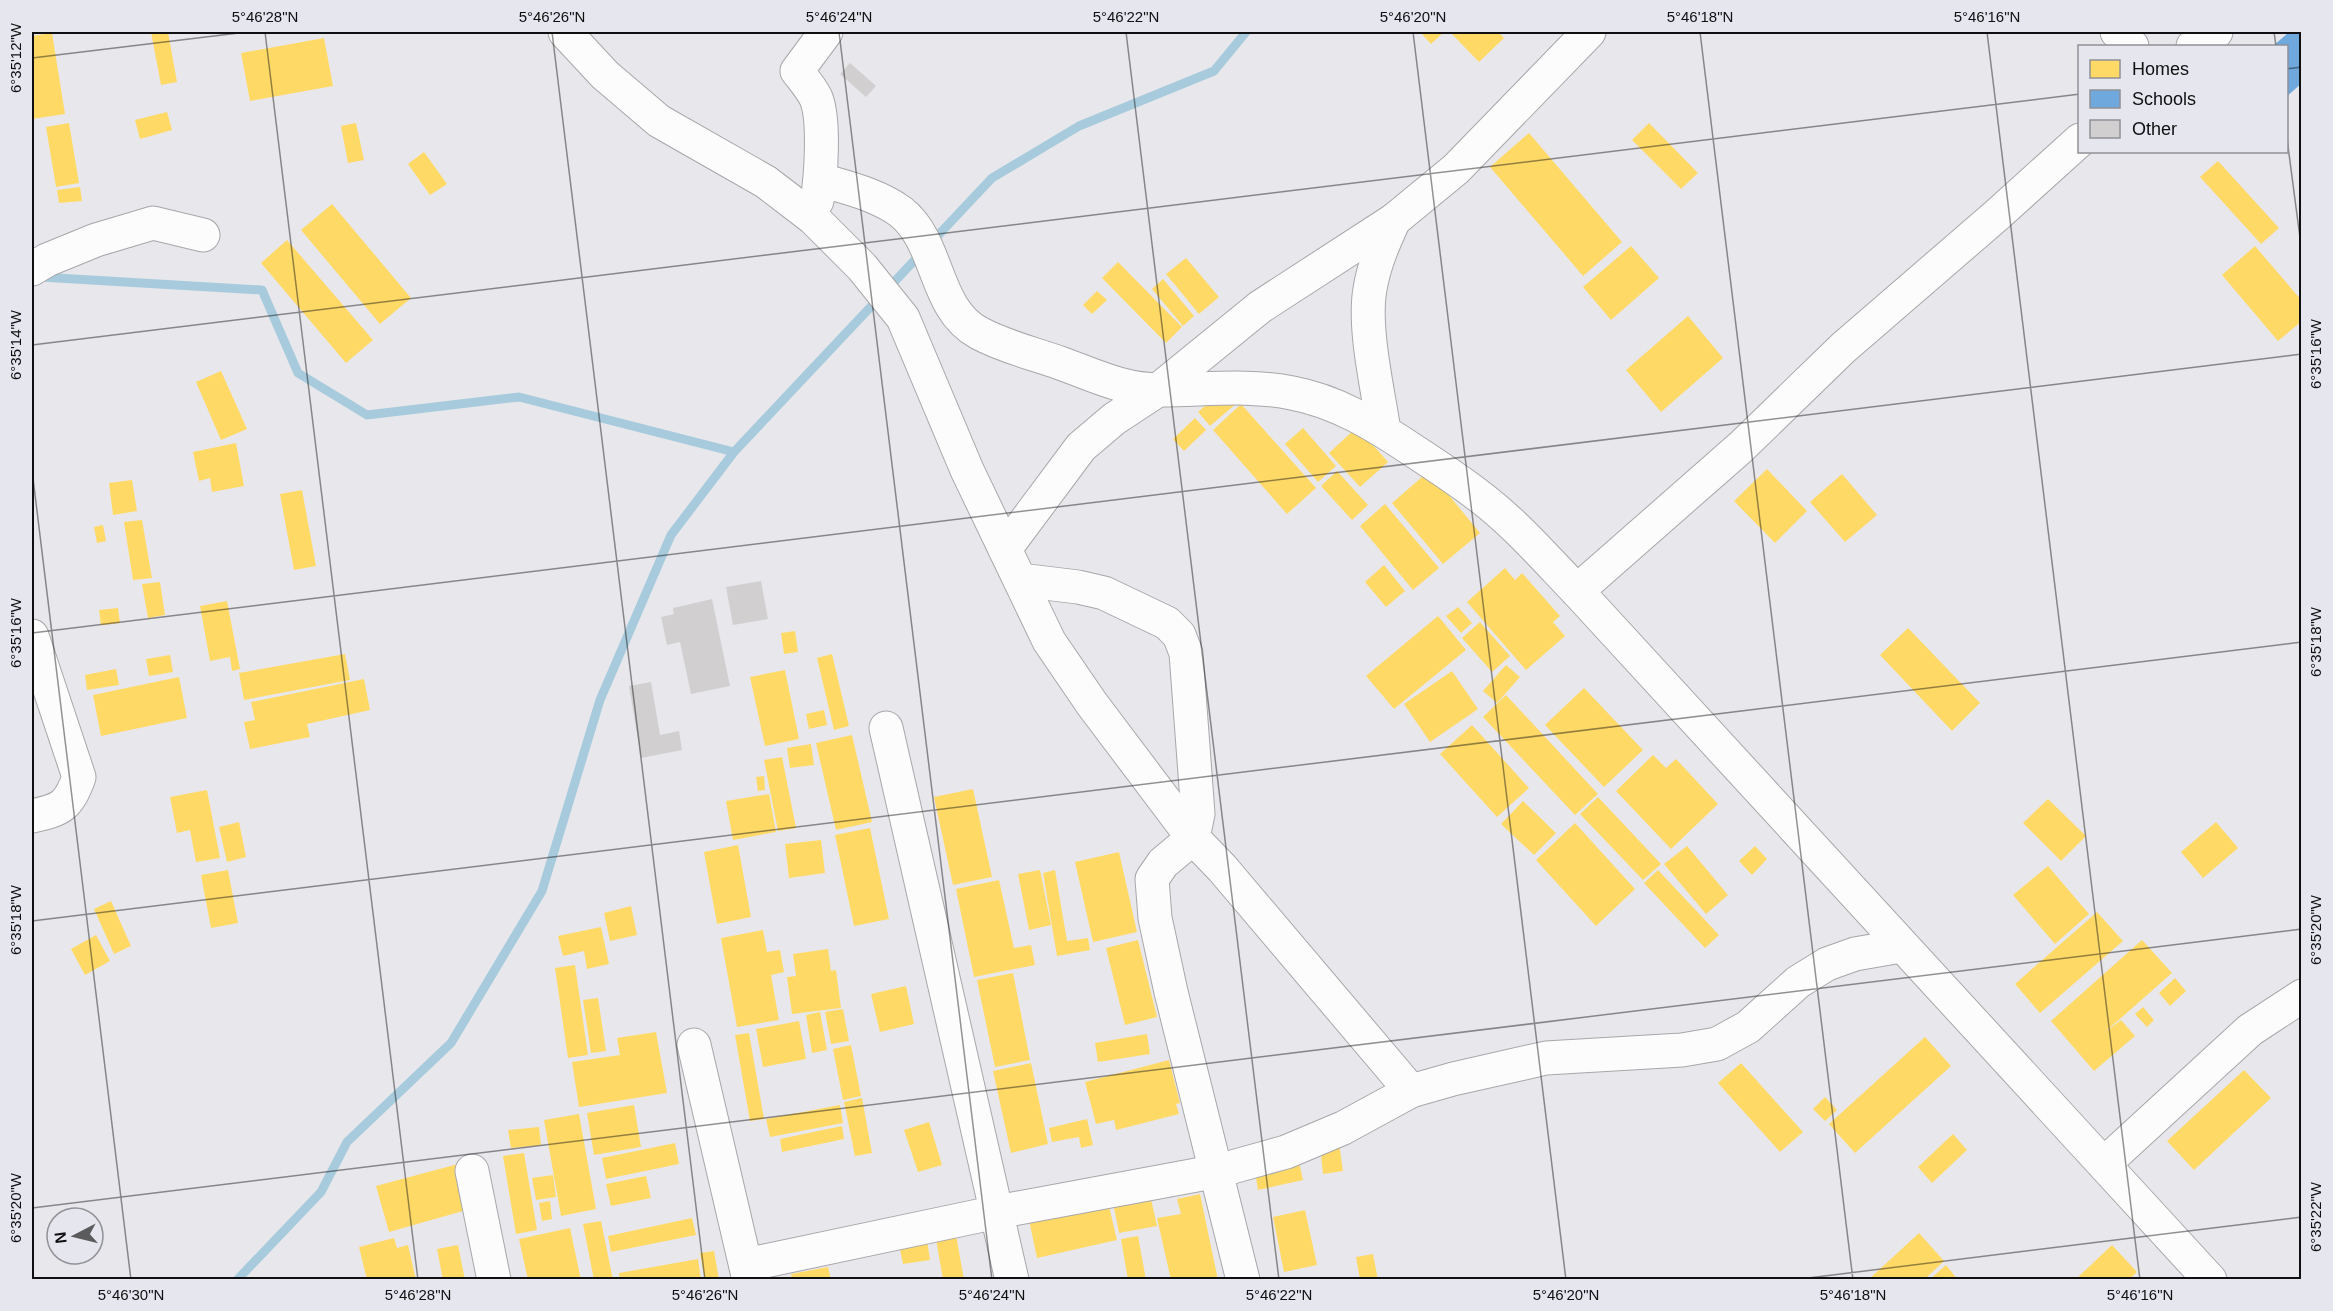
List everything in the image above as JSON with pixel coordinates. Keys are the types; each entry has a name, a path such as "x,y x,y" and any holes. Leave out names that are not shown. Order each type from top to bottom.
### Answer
{"street":[{"path":"565,32 605,75 659,121 766,182 813,218 862,267 903,318 967,470 1049,641 1092,704 1193,838 1244,894 1411,1091"},
{"path":"813,218 821,180 820,109 810,88 797,71 826,32"},
{"path":"1005,549 1081,447 1114,420 1158,390 1260,307 1394,220 1456,170 1589,32"},
{"path":"2117,32 2131,45"},
{"path":"2195,45 2216,32"},
{"path":"1577,591 1741,447 1843,348 1997,215 2078,141"},
{"path":"821,180 877,198 902,213 921,234 937,275 955,310 975,331 999,343 1057,362 1114,385 1158,390 1238,387 1292,392 1331,403 1384,431 1479,496 1577,591 1900,946 2210,1280"},
{"path":"1384,431 1369,320 1370,290 1379,254 1394,220"},
{"path":"32,269 47,260 96,240 153,223 202,235"},
{"path":"1020,580 1078,587 1104,593 1167,623 1179,634 1186,653 1198,814 1193,838 1163,863 1152,879 1155,918 1171,992 1218,1171 1243,1280"},
{"path":"32,636 80,777 72,798 55,811 32,816"},
{"path":"886,728 1012,1280"},
{"path":"694,1045 747,1272 997,1212 1218,1171 1286,1152 1334,1132 1411,1091 1546,1058 1682,1050 1717,1044 1748,1027 1797,982 1827,964 1855,954 1900,946"},
{"path":"2104,1164 2250,1030 2301,996"},
{"path":"472,1171 494,1280"}],"building: Homes":[{"path":"151,32 168,32 177,82 161,85"},
{"path":"1420,32 1441,32 1443,33 1431,44"},
{"path":"1450,32 1498,32 1504,38 1479,62"},
{"path":"52,33 65,114 32,119 32,36"},
{"path":"324,38 333,86 250,101 241,53"},
{"path":"167,112 172,130 140,139 135,120"},
{"path":"69,123 79,183 56,187 46,127"},
{"path":"356,123 364,160 348,163 341,126"},
{"path":"1649,123 1698,173 1681,189 1632,140"},
{"path":"1529,133 1622,242 1583,276 1490,167"},
{"path":"424,152 447,184 430,195 408,164"},
{"path":"2218,161 2279,228 2261,244 2200,177"},
{"path":"80,187 82,201 59,203 57,190"},
{"path":"332,204 411,298 380,324 301,230"},
{"path":"287,240 373,340 346,363 261,263"},
{"path":"1631,246 1659,278 1611,320 1583,287"},
{"path":"2255,246 2302,301 2302,321 2278,341 2222,275"},
{"path":"1186,258 1219,297 1199,314 1166,274"},
{"path":"1118,262 1182,327 1166,343 1102,278"},
{"path":"1163,279 1194,316 1183,326 1152,289"},
{"path":"1097,291 1107,300 1092,314 1083,305"},
{"path":"1688,316 1723,358 1661,412 1626,370"},
{"path":"221,371 247,429 221,440 196,382"},
{"path":"1231,396 1237,403 1210,426 1198,412 1213,399 1219,406"},
{"path":"1241,404 1316,488 1287,514 1213,430"},
{"path":"1195,418 1206,430 1184,451 1173,439"},
{"path":"1357,427 1388,462 1360,487 1329,453"},
{"path":"1303,428 1336,466 1318,482 1285,444"},
{"path":"236,443 244,486 212,492 210,478 199,481 193,452"},
{"path":"1767,469 1807,511 1775,543 1734,501"},
{"path":"1337,471 1368,505 1352,520 1321,486"},
{"path":"1429,471 1480,533 1443,564 1392,503"},
{"path":"1842,474 1877,515 1845,542 1810,502"},
{"path":"132,480 137,511 113,515 109,483"},
{"path":"302,490 316,566 294,570 280,494"},
{"path":"1385,504 1439,568 1413,590 1360,526"},
{"path":"142,520 152,578 133,580 124,522"},
{"path":"103,525 106,541 97,543 94,527"},
{"path":"1384,565 1405,591 1386,607 1365,582"},
{"path":"1505,568 1515,580 1522,573 1560,616 1553,622 1565,636 1526,670 1467,602"},
{"path":"160,582 165,615 148,618 142,584"},
{"path":"227,601 240,669 232,671 230,657 210,661 200,606"},
{"path":"1458,607 1472,623 1461,633 1446,616"},
{"path":"118,608 120,623 101,625 99,610"},
{"path":"1438,616 1466,650 1394,709 1366,676"},
{"path":"1480,622 1510,656 1492,672 1462,638"},
{"path":"1908,628 1980,703 1952,731 1880,655"},
{"path":"795,631 798,652 784,654 781,633"},
{"path":"345,654 350,680 244,700 239,673"},
{"path":"832,654 849,726 834,730 817,658"},
{"path":"170,655 173,672 149,676 146,659"},
{"path":"1506,665 1520,677 1497,703 1483,691"},
{"path":"116,669 119,685 87,690 85,675"},
{"path":"785,670 799,739 765,746 750,677"},
{"path":"1452,671 1478,709 1430,742 1404,704"},
{"path":"179,677 187,718 101,736 93,695"},
{"path":"364,679 370,710 307,724 310,737 250,749 244,722 255,720 251,702"},
{"path":"1584,688 1643,750 1604,787 1545,725"},
{"path":"1506,695 1598,794 1575,815 1483,717"},
{"path":"824,710 827,725 809,729 806,714"},
{"path":"1472,725 1529,788 1497,817 1440,754"},
{"path":"852,735 872,822 836,830 816,743"},
{"path":"811,744 814,765 790,768 787,748"},
{"path":"1653,755 1666,768 1676,759 1718,804 1671,849 1616,791"},
{"path":"782,757 796,828 778,831 764,760"},
{"path":"764,776 765,790 758,791 756,777"},
{"path":"973,789 992,877 953,885 934,797"},
{"path":"207,790 220,858 196,862 190,830 177,833 170,797"},
{"path":"769,794 776,832 733,840 726,801"},
{"path":"1598,797 1661,864 1643,880 1580,814"},
{"path":"2048,799 2086,836 2061,861 2023,823"},
{"path":"1523,801 1556,833 1534,855 1501,824"},
{"path":"239,822 246,857 227,862 219,827"},
{"path":"2216,822 2238,848 2203,878 2181,852"},
{"path":"1575,823 1635,889 1596,926 1536,860"},
{"path":"870,828 889,919 854,926 835,835"},
{"path":"821,840 825,873 789,878 785,844"},
{"path":"738,845 751,917 717,924 704,852"},
{"path":"1687,846 1728,895 1706,914 1664,864"},
{"path":"1755,846 1767,859 1752,875 1739,861"},
{"path":"1119,852 1137,932 1093,942 1075,862"},
{"path":"2048,866 2089,914 2055,944 2013,895"},
{"path":"228,870 238,923 211,928 201,875"},
{"path":"1040,870 1051,925 1029,930 1018,874"},
{"path":"1055,870 1067,941 1088,938 1090,950 1057,956 1043,873"},
{"path":"1658,870 1719,935 1705,948 1644,883"},
{"path":"999,880 1014,948 1031,945 1035,965 974,977 956,889"},
{"path":"111,901 131,946 114,954 94,909"},
{"path":"631,906 637,935 610,941 604,913"},
{"path":"2097,912 2123,941 2040,1013 2015,984"},
{"path":"601,927 609,964 587,969 584,951 563,956 558,936"},
{"path":"763,930 767,952 780,950 784,972 771,975 779,1020 737,1027 721,938"},
{"path":"96,935 110,961 85,975 71,949"},
{"path":"1138,940 1157,1017 1125,1025 1106,948"},
{"path":"2142,940 2172,973 2104,1033 2121,1020 2135,1036 2094,1071 2051,1021"},
{"path":"828,949 831,971 836,970 841,1008 792,1014 787,977 796,976 793,954"},
{"path":"575,965 588,1055 568,1058 555,968"},
{"path":"1013,973 1030,1060 995,1067 977,980"},
{"path":"2175,978 2186,991 2170,1006 2159,993"},
{"path":"906,986 914,1024 880,1032 871,994"},
{"path":"598,998 606,1051 591,1053 583,1000"},
{"path":"2143,1007 2154,1020 2147,1027 2135,1014"},
{"path":"843,1009 849,1041 831,1044 825,1012"},
{"path":"820,1012 827,1050 812,1053 806,1015"},
{"path":"799,1021 806,1059 763,1067 756,1029"},
{"path":"656,1032 667,1093 579,1107 572,1062 620,1055 617,1038"},
{"path":"749,1033 764,1119 750,1121 735,1035"},
{"path":"1147,1034 1150,1054 1098,1062 1095,1043"},
{"path":"1925,1037 1951,1066 1855,1153 1829,1124"},
{"path":"851,1045 861,1096 843,1100 833,1049"},
{"path":"1169,1060 1180,1103 1176,1104 1179,1114 1116,1130 1114,1120 1096,1124 1085,1082"},
{"path":"1031,1063 1048,1144 1011,1153 993,1071"},
{"path":"1741,1063 1803,1132 1780,1152 1718,1083"},
{"path":"2244,1070 2271,1098 2194,1170 2167,1141"},
{"path":"1825,1097 1837,1110 1825,1121 1813,1109"},
{"path":"862,1098 872,1153 855,1156 844,1102"},
{"path":"634,1105 641,1147 594,1155 587,1113"},
{"path":"840,1105 843,1123 770,1137 766,1119"},
{"path":"579,1114 596,1209 561,1216 544,1120"},
{"path":"1087,1119 1093,1145 1081,1148 1079,1137 1052,1142 1049,1128"},
{"path":"929,1122 942,1165 918,1172 904,1130"},
{"path":"842,1126 844,1139 782,1152 780,1139"},
{"path":"539,1127 541,1145 511,1148 508,1130"},
{"path":"1953,1134 1967,1150 1932,1183 1918,1167"},
{"path":"675,1143 679,1164 606,1179 602,1158"},
{"path":"1339,1143 1343,1171 1323,1174 1320,1146"},
{"path":"524,1153 537,1230 516,1234 503,1156"},
{"path":"1298,1158 1303,1180 1258,1190 1254,1166"},
{"path":"458,1164 470,1209 389,1232 376,1186"},
{"path":"553,1175 556,1197 536,1200 532,1178"},
{"path":"646,1176 651,1198 611,1206 606,1184"},
{"path":"1149,1190 1157,1226 1119,1233 1112,1198"},
{"path":"1200,1194 1218,1280 1171,1280 1157,1218 1181,1214 1177,1199"},
{"path":"550,1201 552,1219 542,1221 539,1203"},
{"path":"1108,1202 1117,1240 1037,1258 1029,1220"},
{"path":"1305,1210 1317,1265 1284,1272 1273,1217"},
{"path":"692,1218 696,1235 611,1252 608,1236"},
{"path":"601,1221 613,1280 594,1280 583,1224"},
{"path":"954,1223 964,1280 943,1280 934,1227"},
{"path":"570,1228 581,1280 528,1280 519,1239"},
{"path":"1919,1233 1944,1261 1924,1280 1868,1280"},
{"path":"926,1234 930,1260 903,1264 898,1239"},
{"path":"1138,1236 1146,1280 1128,1280 1121,1239"},
{"path":"394,1238 397,1248 408,1245 416,1280 367,1280 359,1247"},
{"path":"458,1245 465,1280 443,1280 437,1249"},
{"path":"2112,1245 2137,1272 2129,1280 2075,1280"},
{"path":"714,1251 719,1280 705,1280 700,1253"},
{"path":"1373,1254 1378,1280 1360,1280 1356,1257"},
{"path":"698,1259 701,1280 620,1280 619,1273"},
{"path":"1946,1265 1958,1280 1929,1280"},
{"path":"828,1267 831,1280 792,1280 791,1274"}],"building: Schools":[{"path":"2289,32 2302,32 2302,83 2288,95 2288,45 2274,45"}],"building: Other":[{"path":"850,63 876,86 866,97 840,74"},
{"path":"761,581 768,619 733,625 726,587"},
{"path":"712,599 730,686 691,694 680,642 667,645 661,617 674,614 673,608"},
{"path":"651,682 660,735 679,731 682,750 641,758 629,686"}],"waterway":[{"path":"237,1280 321,1192 347,1142 451,1043 542,891 600,700 671,535 734,452 992,178 1079,126 1214,71 1246,32"},
{"path":"40,277 262,290 298,373 367,415 519,397 734,452"}]}
